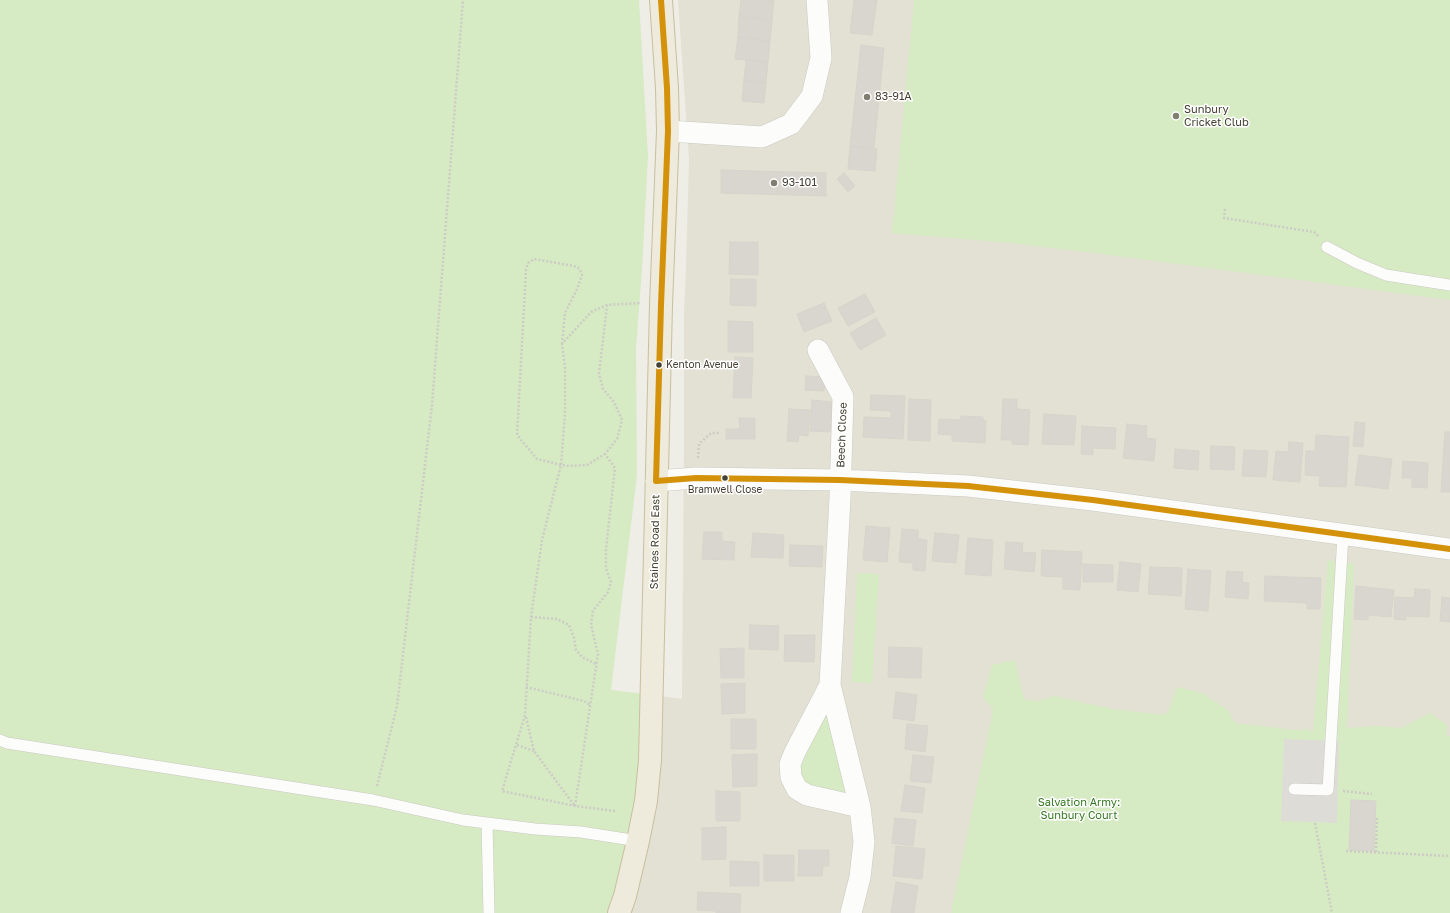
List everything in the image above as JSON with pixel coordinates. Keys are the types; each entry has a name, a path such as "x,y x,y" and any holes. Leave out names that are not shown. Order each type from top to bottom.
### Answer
{"highway":[{"name":"Staines Road East","path":"619,913 625,896 638,841 646,801 650,760 660,305 668,131 667,88 661,0"}],"street":[{"path":"668,131 762,137 791,124 812,96 821,58 817,0"},
{"name":"Beech Close","path":"818,350 843,397 840,480"},
{"path":"656,481 696,478 840,480 968,486 1093,500 1450,549"},
{"path":"840,480 830,685 860,807 864,842 860,877 851,913"},
{"path":"830,685 795,752 790,764 791,777 797,790 807,795 860,807"}],"lane":[{"path":"1327,247 1357,263 1386,275 1450,285"},
{"path":"1294,789 1328,790 1344,535"},
{"path":"0,740 22,746 373,800 487,824 581,832 638,841"},
{"path":"487,824 489,913"}],"path":[{"path":"373,800 397,706 432,405 463,0"},
{"path":"1225,209 1224,218 1314,232 1327,247"},
{"path":"575,806 534,751 526,715 526,687 531,617 542,540 561,465 565,414 565,367 562,344 564,313 577,289 582,275 580,269 574,266 534,259 528,263 526,270 518,435 537,459 561,465 587,465 605,454 617,439 622,420 614,402 603,389 599,374 607,305"},
{"path":"562,344 591,312 607,305 638,302 660,305"},
{"path":"696,478 699,444 711,433 720,433"},
{"path":"575,806 598,654 591,625 593,611 608,592 612,582 606,569 606,549 615,468 605,454"},
{"path":"531,617 558,619 569,625 574,638 576,650 582,657 596,664"},
{"path":"526,687 584,701 590,706"},
{"path":"526,715 502,791 575,806 615,811"},
{"path":"517,746 534,751"},
{"path":"1328,790 1372,794"},
{"path":"1376,852 1377,817"},
{"path":"1315,823 1332,913"},
{"path":"1346,851 1450,856"}],"shaded area":[{"path":"678,0 1450,0 1450,913 619,913 652,695 682,699 684,313 689,159"},
{"path":"1284,739 1339,741 1337,823 1281,821"}],"green space":[{"path":"0,0 639,0 648,157 636,348 637,475 611,690 652,695 619,913 0,913"},
{"name":"Sunbury Cricket Club","path":"914,0 1450,0 1450,300 1087,252 1000,242 892,233"},
{"name":"Salvation Army: Sunbury Court","path":"1328,560 1354,564 1347,728 1375,726 1401,728 1430,713 1447,725 1447,736 1450,736 1450,913 951,913 993,710 983,697 992,665 1015,660 1024,699 1036,701 1054,696 1113,709 1163,715 1169,710 1177,687 1202,693 1228,710 1235,723 1296,730 1310,729 1311,732 1313,732"},
{"path":"857,573 879,574 872,683 852,682"},
{"path":"830,685 860,807 807,795 795,752"}],"building":[{"path":"741,0 774,0 772,21 739,16"},
{"path":"854,0 877,0 872,35 850,33"},
{"path":"739,16 772,21 770,41 738,37"},
{"path":"738,37 770,41 768,62 735,59"},
{"name":"83-91A","path":"861,45 884,48 874,148 850,146"},
{"path":"746,60 768,62 766,83 744,80"},
{"path":"744,80 766,83 764,103 742,101"},
{"path":"850,146 877,149 875,171 848,169"},
{"name":"93-101","path":"721,170 826,173 826,196 721,193"},
{"path":"844,173 855,186 848,192 837,179"},
{"path":"730,242 758,242 758,275 729,274"},
{"path":"731,279 756,279 756,306 730,305"},
{"path":"865,294 875,312 848,326 838,308"},
{"path":"824,303 832,321 804,332 797,314"},
{"path":"876,318 886,335 860,350 850,333"},
{"path":"728,321 753,322 753,352 728,352"},
{"path":"735,357 753,358 751,398 733,398"},
{"path":"806,376 825,377 824,391 805,390"},
{"path":"871,395 905,396 903,439 863,437 864,417 891,418 891,411 870,410"},
{"path":"909,399 931,400 930,441 908,440"},
{"path":"1003,399 1017,399 1017,409 1030,410 1028,445 1012,444 1012,440 1001,440"},
{"path":"812,400 832,402 830,432 810,431"},
{"path":"789,409 810,410 808,436 799,435 798,442 787,441"},
{"path":"1044,414 1076,416 1074,445 1042,444"},
{"path":"961,416 983,417 983,420 986,421 985,443 952,441 952,435 938,434 939,419 961,420"},
{"path":"739,418 755,418 755,439 726,439 726,429 740,429"},
{"path":"1355,422 1365,423 1363,447 1353,446"},
{"path":"1127,424 1147,426 1146,438 1156,439 1154,461 1123,458"},
{"path":"1082,426 1116,428 1115,449 1093,448 1093,455 1081,454"},
{"path":"1445,432 1450,432 1450,492 1441,492"},
{"path":"1316,435 1349,437 1346,487 1319,486 1320,476 1305,475 1306,451 1315,451"},
{"path":"1289,442 1303,443 1300,482 1273,480 1276,451 1288,452"},
{"path":"1211,446 1235,447 1234,470 1210,469"},
{"path":"1175,449 1199,451 1198,470 1174,468"},
{"path":"1244,450 1268,451 1266,477 1242,476"},
{"path":"1359,455 1392,459 1388,489 1355,485"},
{"path":"1403,461 1428,463 1427,488 1412,487 1412,478 1402,478"},
{"path":"866,526 890,528 887,562 863,560"},
{"path":"902,529 918,530 918,539 927,540 925,571 913,570 913,563 899,562"},
{"path":"704,532 722,532 722,541 735,542 734,560 702,559"},
{"path":"753,533 784,535 783,558 751,557"},
{"path":"935,533 959,535 956,563 932,561"},
{"path":"968,538 993,540 991,576 965,574"},
{"path":"1006,542 1023,543 1022,552 1036,553 1034,572 1004,569"},
{"path":"790,545 823,546 822,567 789,566"},
{"path":"1042,550 1082,552 1080,590 1063,589 1063,577 1041,576"},
{"path":"1120,562 1141,564 1138,592 1117,590"},
{"path":"1083,564 1113,565 1113,582 1083,582"},
{"path":"1150,567 1182,568 1181,596 1148,594"},
{"path":"1188,569 1211,571 1208,611 1185,609"},
{"path":"1227,571 1243,572 1242,582 1249,583 1248,599 1225,597"},
{"path":"1265,576 1321,578 1320,609 1307,609 1307,603 1264,601"},
{"path":"1356,586 1394,590 1391,617 1368,615 1368,620 1354,619"},
{"path":"1415,589 1430,590 1429,617 1406,616 1406,620 1394,619 1395,597 1414,598"},
{"path":"1442,597 1450,598 1450,622 1440,621"},
{"path":"750,625 779,626 778,650 749,649"},
{"path":"785,635 815,635 814,662 784,661"},
{"path":"889,647 922,648 921,678 888,677"},
{"path":"744,648 744,678 721,678 720,649"},
{"path":"745,683 745,713 722,714 721,684"},
{"path":"896,692 917,695 914,721 893,718"},
{"path":"731,719 756,719 756,749 731,749"},
{"path":"907,724 928,726 925,752 905,749"},
{"path":"757,754 757,786 733,787 732,755"},
{"path":"913,755 934,757 931,783 910,781"},
{"path":"905,785 925,788 922,813 901,811"},
{"path":"716,791 740,792 740,821 716,821"},
{"path":"1351,800 1376,801 1374,851 1349,850"},
{"path":"895,818 916,820 913,846 892,843"},
{"path":"726,827 726,859 702,860 702,828"},
{"path":"896,846 925,849 922,879 893,876"},
{"path":"799,850 829,850 829,866 823,866 822,876 798,876"},
{"path":"764,855 794,855 794,881 764,881"},
{"path":"730,861 759,862 759,886 730,886"},
{"path":"896,882 918,886 914,913 891,913"},
{"path":"698,892 741,894 740,913 716,913 716,911 697,910"}],"transit line":[{"path":"656,481 668,131 667,88 661,0"},
{"path":"656,481 696,478 840,480 968,486 1093,500 1450,549"}],"place":[{"name":"83-91A","path":"867,97"},
{"name":"Sunbury Cricket Club","path":"1176,116"},
{"name":"93-101","path":"774,183"},
{"name":"Kenton Avenue","path":"659,365"},
{"name":"Bramwell Close","path":"725,478"}]}
